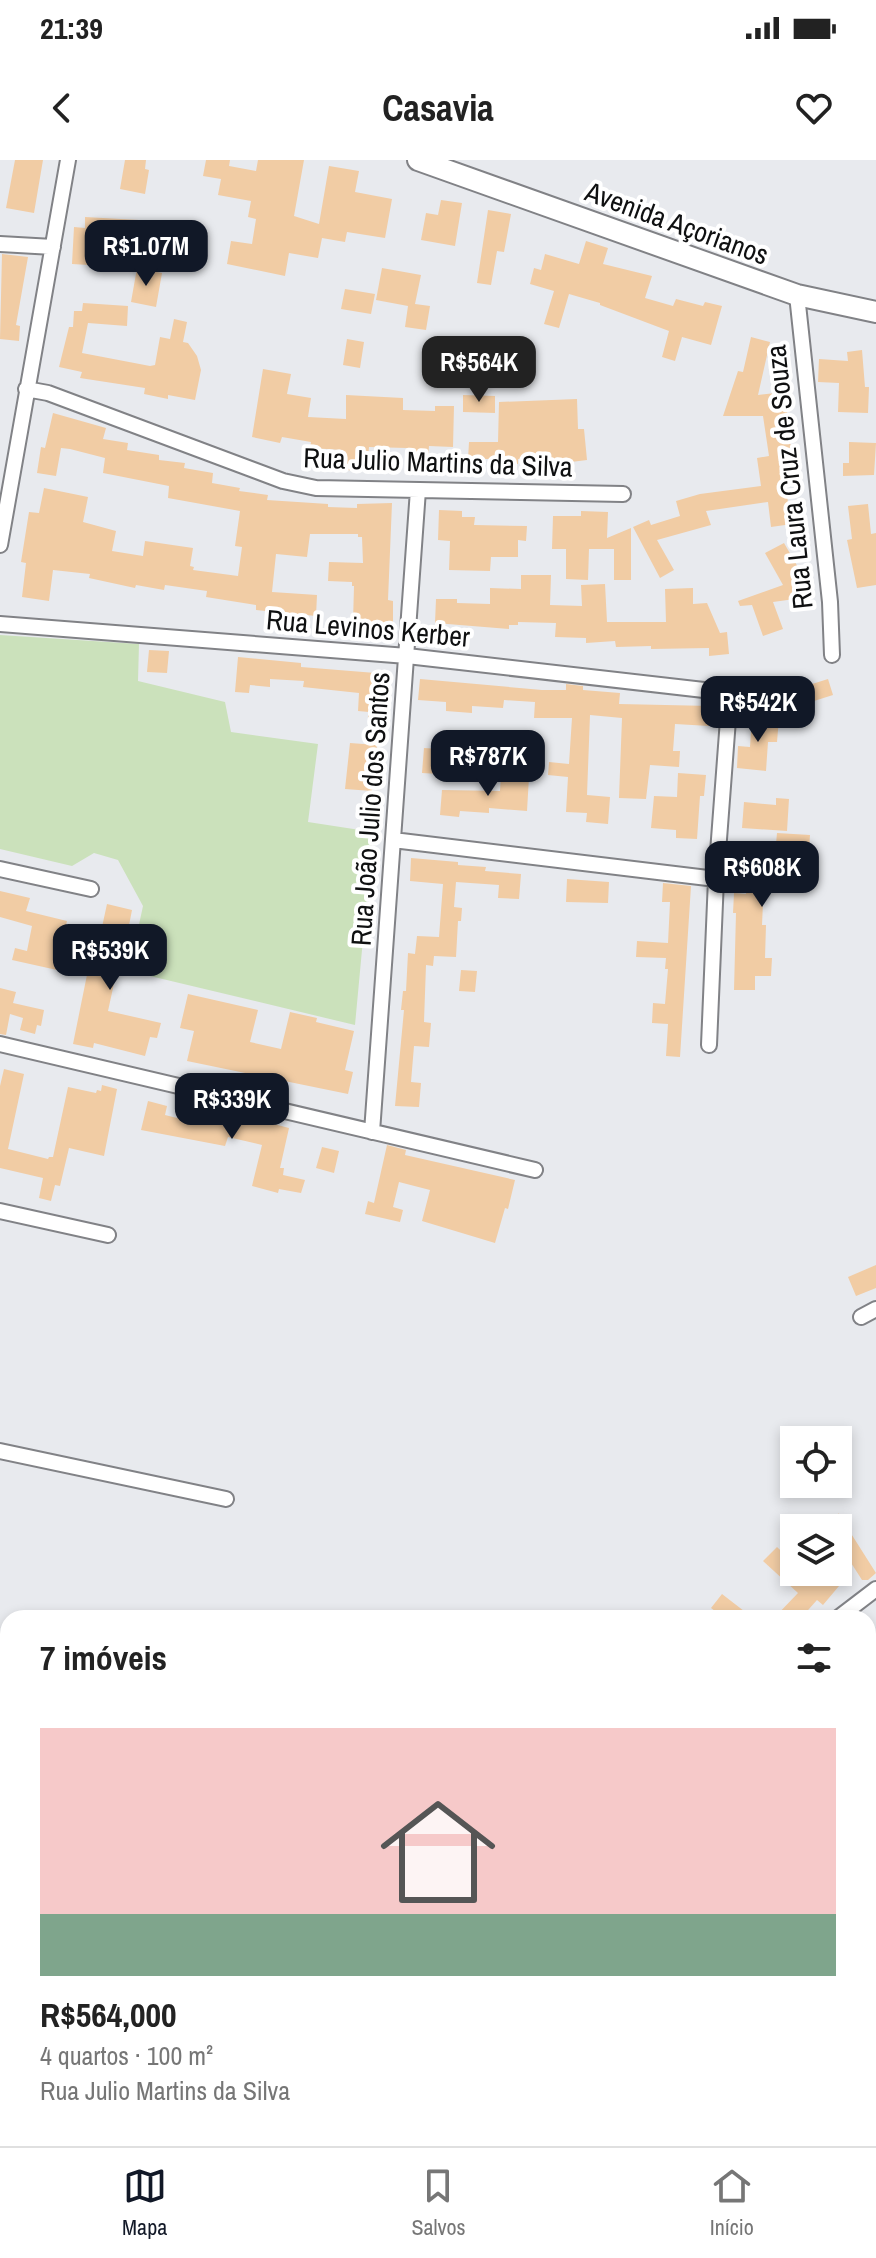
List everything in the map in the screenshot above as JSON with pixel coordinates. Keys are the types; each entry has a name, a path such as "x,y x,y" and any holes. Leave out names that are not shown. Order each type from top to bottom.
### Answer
{"street":[{"path":"0,545 68,160"},
{"name":"Avenida Açorianos","path":"418,160 797,295 876,312"},
{"path":"0,244 53,247"},
{"name":"Rua Laura Cruz de Souza","path":"797,295 830,602 832,655"},
{"name":"Rua Julio Martins da Silva","path":"26,389 48,393 283,481 316,488 623,494"},
{"name":"Rua João Julio dos Santos","path":"372,1132 418,490"},
{"name":"Rua Levinos Kerber","path":"0,624 407,656 730,693 716,879"},
{"path":"393,840 716,879 709,1045"},
{"path":"0,869 91,889"},
{"path":"0,1044 535,1170"},
{"path":"0,1211 108,1235"},
{"path":"861,1317 876,1309"},
{"path":"0,1451 226,1499"},
{"path":"848,1610 876,1589"}],"green space":[{"path":"0,635 139,644 138,681 225,702 231,732 318,744 308,822 373,832 355,1025 129,971 143,906 118,860 94,853 72,866 0,849"}],"building":[{"path":"15,160 43,160 34,213 6,208"},
{"path":"125,160 146,160 145,169 149,170 145,194 120,189"},
{"path":"206,160 230,160 229,166 256,171 258,160 304,160 294,216 319,224 329,166 359,171 355,192 392,199 385,238 347,232 345,242 322,238 318,258 289,253 285,276 227,264 231,241 252,244 256,219 248,217 251,201 218,195 221,179 203,176"},
{"path":"441,200 462,203 455,246 421,240 426,213 438,215"},
{"path":"488,210 511,214 504,252 497,251 491,285 477,283"},
{"path":"85,217 139,220 138,242 108,240 106,266 72,264 74,227 85,228"},
{"path":"586,241 608,248 603,264 652,276 645,298 673,306 676,299 703,306 705,302 722,306 711,345 682,337 675,361 662,357 669,331 569,294 559,328 544,324 554,291 530,284 534,268 541,270 545,254 579,264"},
{"path":"2,254 28,257 16,325 20,326 19,341 0,339"},
{"path":"137,268 162,273 156,307 131,302"},
{"path":"382,268 421,275 415,304 430,306 426,330 405,327 408,306 376,300"},
{"path":"345,289 375,294 371,314 341,309"},
{"path":"83,303 128,306 127,326 88,323 82,353 150,366 155,365 160,337 170,339 174,319 187,322 183,342 188,343 197,356 201,370 195,400 144,394 145,388 80,378 82,372 59,367 69,327 73,327 74,311 82,311"},
{"path":"751,337 770,342 758,395 785,392 791,478 784,478 789,508 804,506 806,522 771,527 768,502 706,511 711,525 657,540 674,570 660,578 633,527 649,520 651,525 680,516 676,501 700,494 761,486 757,458 769,456 763,416 723,416 738,371 743,372"},
{"path":"347,339 364,342 360,368 343,365"},
{"path":"862,350 865,387 869,387 868,413 838,412 839,383 818,382 819,359 848,361 847,352"},
{"path":"263,369 291,374 287,394 311,398 308,417 346,419 346,395 403,398 403,410 435,411 435,406 454,406 453,447 429,446 428,457 407,457 407,448 369,447 367,471 342,470 343,450 310,448 311,442 282,437 280,443 252,437"},
{"path":"463,395 495,396 495,413 463,412"},
{"path":"577,399 578,429 584,429 587,460 563,463 563,460 518,459 518,464 498,463 498,459 468,459 469,442 498,442 499,402"},
{"path":"53,413 106,428 103,439 128,443 127,450 159,455 159,460 185,463 184,468 213,473 212,483 268,495 267,500 357,508 357,504 392,503 388,600 393,601 393,623 353,622 352,582 328,581 329,562 363,563 362,537 358,534 310,534 307,557 276,554 272,592 317,595 316,616 256,610 256,605 206,597 207,591 165,585 164,590 136,585 135,588 89,578 90,574 53,570 49,601 22,597 26,563 21,562 29,512 39,513 44,488 88,497 83,522 116,531 112,551 143,556 145,541 193,548 190,566 194,567 193,570 238,576 242,547 235,546 240,511 168,498 169,486 103,473 105,458 70,449 61,448 56,476 37,473 41,447 45,448"},
{"path":"849,442 876,443 874,475 843,476 843,463 849,463"},
{"path":"868,504 871,534 876,533 876,585 857,588 847,540 852,539 848,506"},
{"path":"439,510 462,511 462,517 475,517 474,525 527,526 526,541 518,540 518,557 491,557 490,571 449,570 450,541 438,540"},
{"path":"581,511 608,512 607,538 631,528 631,580 614,580 614,549 589,549 588,580 566,579 566,549 552,549 553,516 581,516"},
{"path":"784,543 799,569 805,568 809,597 773,602 783,629 763,636 752,605 740,606 738,601 783,585 765,553"},
{"path":"521,575 551,575 550,605 582,606 581,585 605,584 607,622 666,622 665,589 693,588 693,604 707,603 720,633 727,632 729,654 709,656 709,648 651,649 651,646 616,647 615,641 586,643 586,638 555,637 556,623 518,622 518,625 509,625 509,629 435,623 436,599 490,604 490,588 521,589"},
{"path":"149,650 169,651 167,673 147,672"},
{"path":"238,657 301,663 301,667 388,674 385,720 368,719 369,712 358,711 359,693 303,687 304,681 270,679 270,687 250,685 249,693 235,692"},
{"path":"420,679 542,690 566,690 566,684 583,686 583,690 620,693 619,704 711,706 709,726 675,724 673,751 680,751 679,767 650,765 646,799 619,798 622,718 590,715 587,795 610,797 608,824 586,822 587,813 566,812 568,777 548,775 549,762 569,764 572,718 534,718 535,702 504,700 503,708 472,706 472,713 446,711 446,702 418,700"},
{"path":"828,679 833,695 814,701 809,685"},
{"path":"752,716 779,718 777,742 768,742 766,771 737,768 738,746 750,747"},
{"path":"350,743 377,745 372,791 345,789"},
{"path":"424,748 441,749 439,774 422,773"},
{"path":"678,773 706,775 704,796 700,796 697,839 676,838 676,830 651,828 654,796 677,797"},
{"path":"501,775 529,777 527,811 489,808 489,813 460,811 459,817 440,815 442,790 500,791"},
{"path":"776,798 789,799 787,831 742,828 744,802 776,805"},
{"path":"777,833 810,835 808,863 795,862 794,882 764,880 762,925 766,925 765,958 772,958 771,976 755,976 755,990 734,990 734,893 746,894 748,863 774,865"},
{"path":"411,858 458,862 458,865 486,867 485,871 521,874 519,899 498,898 499,885 456,882 454,907 462,908 456,957 434,956 433,966 426,965 424,1022 431,1023 429,1047 414,1046 411,1082 421,1083 419,1107 395,1106 403,991 406,991 408,953 415,954 417,936 439,937 443,884 410,881"},
{"path":"567,879 609,882 608,903 566,902"},
{"path":"663,883 691,886 680,1057 666,1056 668,1024 652,1023 653,1003 665,1004 666,958 636,957 637,941 668,943 670,902 662,902"},
{"path":"0,891 30,898 26,911 67,921 57,970 12,960 15,948 27,951 32,926 0,917"},
{"path":"107,904 132,910 108,1011 161,1023 157,1038 150,1037 145,1056 94,1043 93,1048 73,1044 90,960 85,960 93,925 102,927"},
{"path":"461,970 477,971 475,992 459,991"},
{"path":"0,988 16,992 13,1003 44,1010 41,1026 37,1025 35,1034 20,1030 23,1018 10,1014 6,1035 0,1034"},
{"path":"188,994 258,1010 250,1042 281,1049 290,1012 354,1031 345,1070 353,1072 348,1094 187,1061 194,1031 180,1028"},
{"path":"4,1069 24,1074 8,1149 48,1159 53,1157 68,1087 96,1093 97,1090 101,1091 102,1085 117,1089 104,1156 69,1148 60,1186 55,1185 51,1201 39,1198 43,1178 0,1168 0,1086"},
{"path":"148,1101 167,1106 165,1115 205,1125 209,1107 289,1128 280,1168 284,1168 283,1175 305,1180 301,1193 279,1189 278,1193 252,1186 262,1145 228,1137 225,1146 141,1130"},
{"path":"387,1145 406,1150 405,1155 515,1180 495,1243 422,1221 430,1190 399,1182 393,1207 403,1210 400,1222 365,1214 368,1201 374,1203"},
{"path":"322,1147 339,1151 334,1173 316,1168"},
{"path":"876,1265 876,1288 856,1296 848,1277"},
{"path":"852,1535 876,1573 868,1580 862,1580 852,1564"},
{"path":"777,1547 780,1550 780,1577 763,1561"},
{"path":"790,1586 839,1586 823,1605 817,1600 808,1610 782,1610 798,1593"},
{"path":"722,1594 743,1610 714,1610 711,1608"}]}
